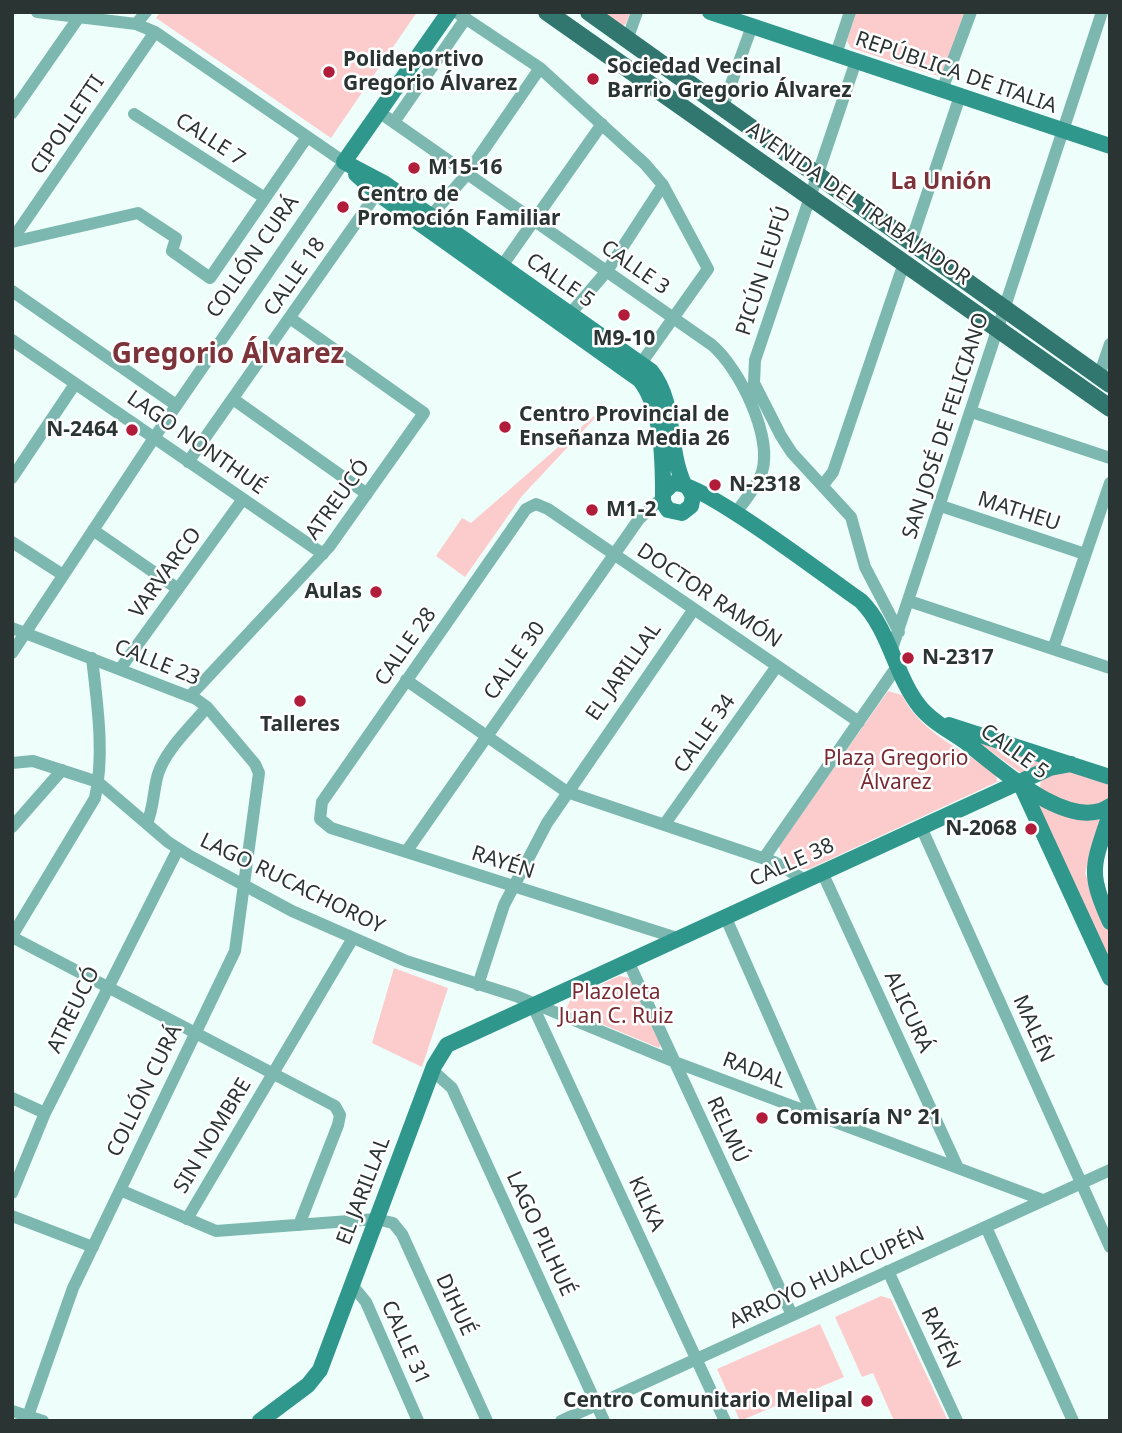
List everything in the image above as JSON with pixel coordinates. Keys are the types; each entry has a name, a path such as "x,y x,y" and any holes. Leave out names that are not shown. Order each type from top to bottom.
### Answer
{"main road":[{"name":"AVENIDA DEL TRABAJADOR","path":"547,12 808,199 1110,408"},
{"name":"AVENIDA DEL TRABAJADOR","path":"589,12 816,177 1104,380"}],"street":[{"path":"12,113 79,17 37,12"},
{"path":"136,24 146,12"},
{"name":"COLLÓN CURÁ","path":"12,653 176,405 449,12"},
{"path":"627,40 637,12"},
{"name":"REPÚBLICA DE ITALIA","path":"710,12 1110,146"},
{"path":"836,54 850,12"},
{"path":"942,90 971,12"},
{"name":"SAN JOSÉ DE FELICIANO","path":"764,858 859,722 895,658 899,632 1102,12"},
{"path":"394,122 461,15 540,68 602,124 663,185 708,269 637,369"},
{"name":"CALLE 5","path":"79,17 136,24 155,32 637,369 658,380 666,397 677,467 686,485 735,513 861,601 874,615 916,701 1020,783 1044,799 1079,811 1094,813 1110,806"},
{"path":"722,109 752,26"},
{"name":"CIPOLLETTI","path":"14,236 155,32"},
{"name":"PICÚN LEUFÚ","path":"823,485 786,445 753,374 808,199 856,61"},
{"path":"431,216 467,174 540,68"},
{"path":"911,243 960,96"},
{"name":"CALLE 3","path":"379,112 675,319 727,360 762,436 762,472 735,513"},
{"name":"CALLE 7","path":"134,114 265,198"},
{"path":"498,271 602,124"},
{"path":"14,236 138,213 176,238 172,251 211,278 307,137"},
{"path":"570,314 607,271 663,185"},
{"name":"CALLE 5","path":"380,188 431,216 498,271 570,314 637,369 653,407 663,495"},
{"name":"CALLE 18","path":"188,462 380,188"},
{"path":"899,632 865,567 851,517 823,485 833,472 904,263"},
{"path":"12,291 176,405"},
{"name":"ATREUCÓ","path":"190,696 323,554 424,414 289,318"},
{"name":"LAGO NONTHUÉ","path":"12,340 323,554"},
{"path":"1104,380 1110,344"},
{"path":"12,478 75,384"},
{"path":"233,399 367,494"},
{"path":"972,412 1110,458"},
{"name":"CALLE 30","path":"406,852 644,513 673,483 686,485"},
{"path":"1053,649 1110,483"},
{"path":"663,495 668,510 682,513 693,502 686,485"},
{"name":"VARVARCO","path":"120,669 243,499"},
{"name":"DOCTOR RAMÓN","path":"536,504 548,509 859,722"},
{"name":"CALLE 28","path":"320,819 322,802 522,514 536,504"},
{"name":"MATHEU","path":"941,506 1085,554"},
{"path":"93,530 178,589"},
{"path":"12,542 63,575"},
{"path":"909,601 1110,668"},
{"name":"EL JARILLAL","path":"478,985 513,886 567,792 694,609"},
{"name":"CALLE 23","path":"12,628 190,696 207,707 254,764 258,774"},
{"path":"12,937 92,806 98,782 97,696 92,658"},
{"name":"CALLE 34","path":"664,825 777,666"},
{"path":"406,680 567,792 764,858 805,880"},
{"path":"147,823 153,808 158,774 166,757 207,707"},
{"name":"CALLE 5","path":"937,720 1110,777"},
{"name":"LAGO RUCACHOROY","path":"12,763 33,761 98,782 178,849 246,886 353,938 425,968 516,996 532,1004"},
{"name":"CALLE 38","path":"532,1004 1056,766 1071,764"},
{"path":"12,827 62,770"},
{"name":"COLLÓN CURÁ","path":"28,1416 66,1304 234,951 246,886 258,774"},
{"path":"1020,783 1110,978"},
{"path":"1110,814 1092,869 1104,897 1110,922"},
{"name":"RAYÉN","path":"320,819 327,826 677,939"},
{"name":"MALÉN","path":"922,827 1110,1247"},
{"name":"ATREUCÓ","path":"12,1193 45,1113 106,986 178,849"},
{"name":"ALICURÁ","path":"822,872 958,1168"},
{"path":"725,916 812,1113"},
{"name":"SIN NOMBRE","path":"12,937 335,1106 340,1115 299,1225"},
{"name":"SIN NOMBRE","path":"187,1219 353,938"},
{"name":"RELMÚ","path":"628,961 792,1315"},
{"name":"EL JARILLAL","path":"260,1421 317,1375 441,1051 454,1040 532,1004"},
{"name":"RADAL","path":"532,1004 675,1062 1043,1200"},
{"name":"KILKA","path":"532,1004 725,1421"},
{"name":"LAGO PILHUÉ","path":"432,1070 452,1088 604,1421"},
{"path":"12,1098 45,1113"},
{"name":"ARROYO HUALCUPÉN","path":"561,1421 1110,1170"},
{"path":"120,1191 224,1231 376,1219"},
{"path":"12,1216 93,1247"},
{"name":"DIHUÉ","path":"376,1219 393,1223 400,1230 487,1421"},
{"path":"986,1227 1073,1421"},
{"name":"RAYÉN","path":"888,1271 957,1421"},
{"name":"CALLE 31","path":"352,1285 366,1302 418,1421"},
{"path":"12,1411 43,1421"}],"green space":[{"path":"160,12 417,12 331,138 156,18"},
{"path":"597,12 630,12 626,24 621,27"},
{"path":"856,12 967,12 943,74 938,76 851,48 847,41"},
{"path":"610,402 522,496 465,577 436,556 462,518 471,523"},
{"name":"Plaza Gregorio Álvarez","path":"888,691 902,695 920,720 943,740 996,772 997,782 809,869 801,869 782,858 779,846"},
{"path":"976,741 1047,764 1021,773"},
{"path":"1065,770 1107,784 1110,788 1108,801 1085,807 1046,794 1040,788 1041,779"},
{"path":"1038,804 1101,818 1085,873 1110,933 1110,964"},
{"path":"394,968 448,988 422,1067 372,1043"},
{"name":"Plazoleta Juan C. Ruiz","path":"619,976 630,978 661,1044 659,1048 566,1009 571,999"},
{"path":"881,1296 891,1299 948,1421 894,1421 873,1373 862,1377 835,1317"},
{"path":"820,1324 844,1377 740,1421 717,1369"}],"place":[{"name":"Polideportivo Gregorio Álvarez","path":"329,72"},
{"name":"Sociedad Vecinal Barrio Gregorio Álvarez","path":"593,79"},
{"name":"M15-16","path":"414,168"},
{"name":"Centro de Promoción Familiar","path":"343,207"},
{"name":"M9-10","path":"624,315"},
{"name":"Centro Provincial de Enseñanza Media 26","path":"505,427"},
{"name":"N-2464","path":"132,430"},
{"name":"N-2318","path":"715,485"},
{"name":"M1-2","path":"592,510"},
{"name":"Aulas","path":"376,592"},
{"name":"N-2317","path":"908,658"},
{"name":"Talleres","path":"300,701"},
{"name":"N-2068","path":"1031,829"},
{"name":"Comisaría N° 21","path":"762,1118"},
{"name":"Centro Comunitario Melipal","path":"867,1401"}],"district":[{"name":"La Unión","path":"941,182"},
{"name":"Gregorio Álvarez","path":"228,355"}]}
